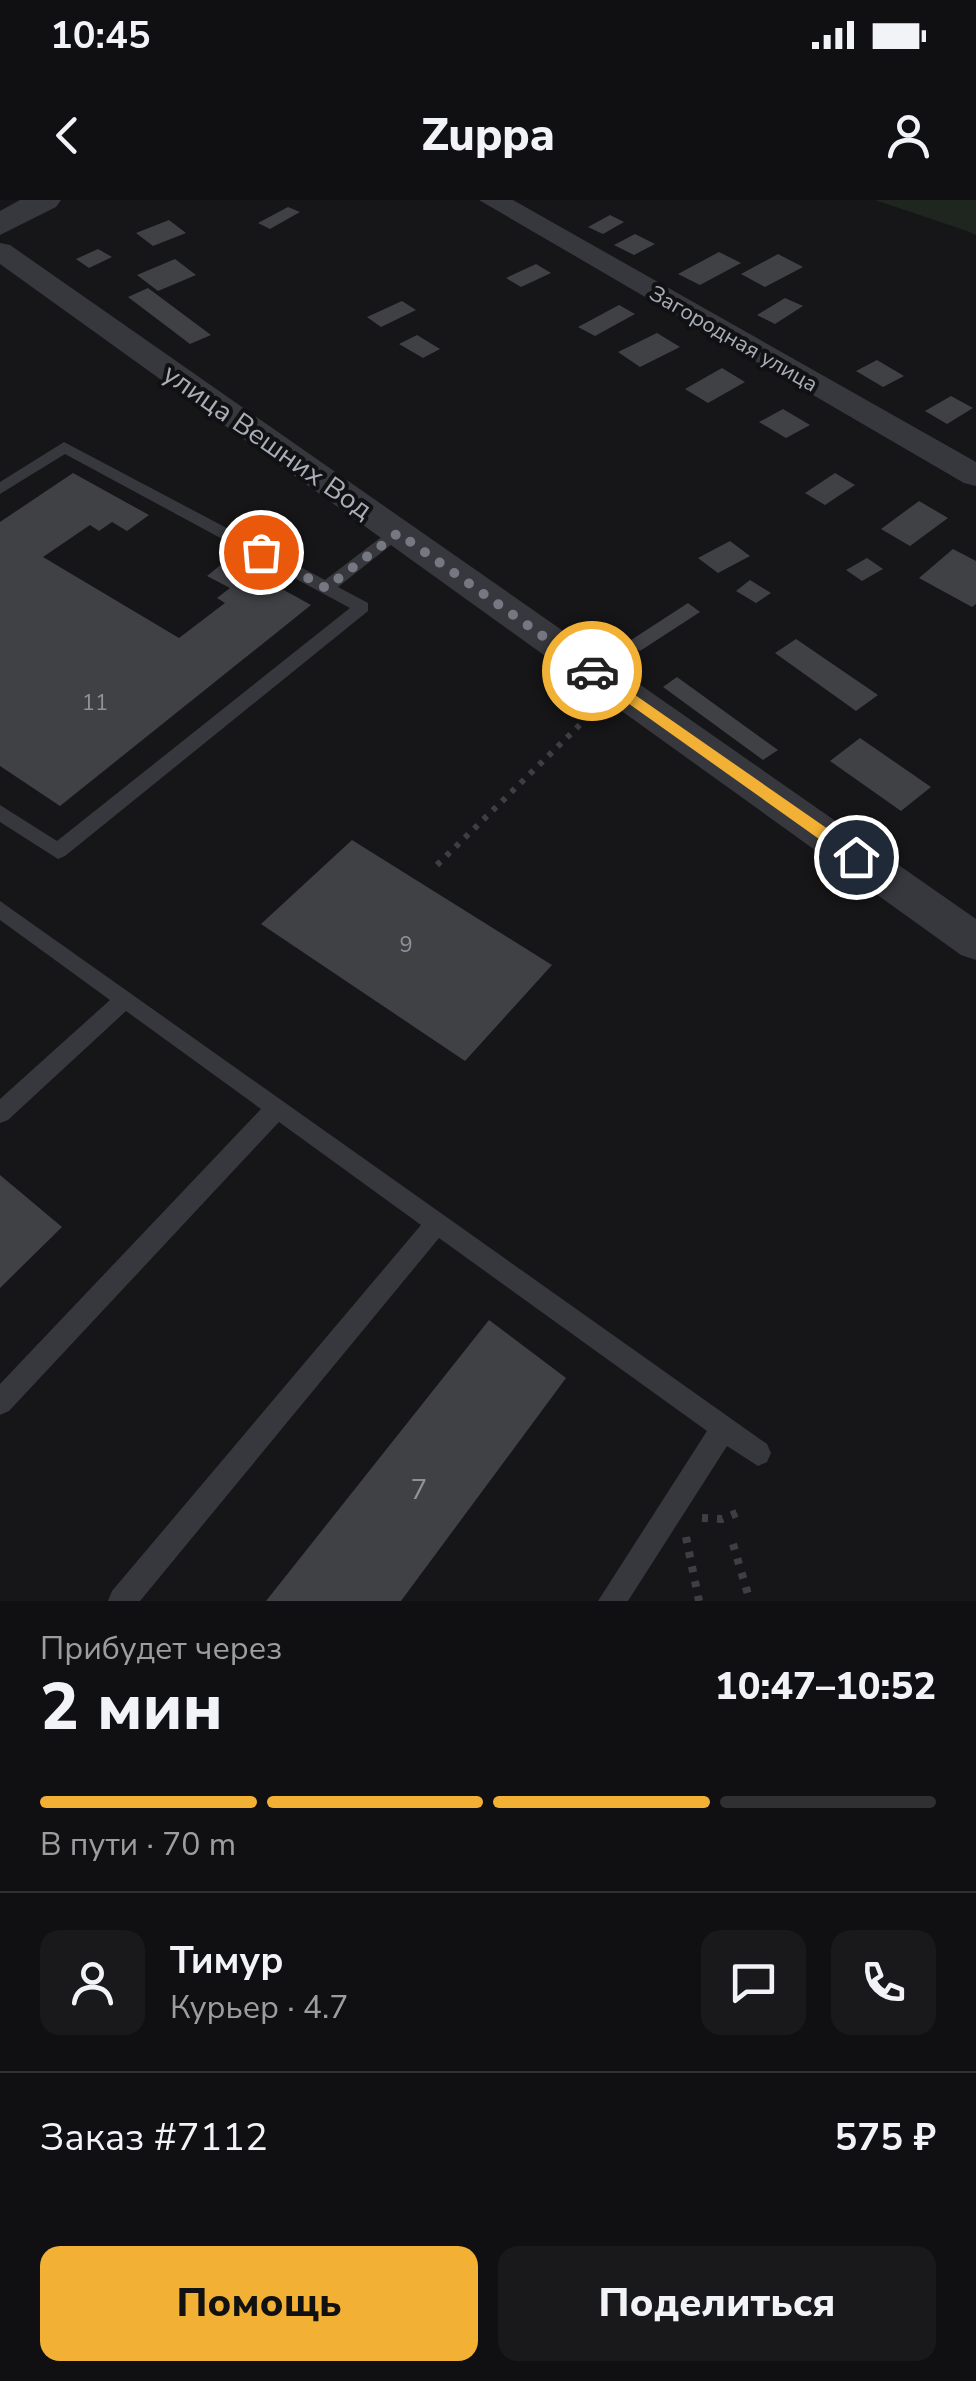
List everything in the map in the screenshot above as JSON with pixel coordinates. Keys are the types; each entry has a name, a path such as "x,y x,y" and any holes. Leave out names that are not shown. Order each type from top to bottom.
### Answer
{"street":[{"path":"0,225 44,200"},
{"name":"Загородная улица","path":"493,200 976,476"},
{"name":"улица Вешних Вод","path":"0,251 976,942"}],"lane":[{"path":"0,489 64,447 362,607 58,851 0,812"},
{"path":"326,588 398,533"},
{"path":"0,910 758,1453"},
{"path":"0,1113 124,999"},
{"path":"0,1402 277,1108"},
{"path":"122,1601 437,1223"},
{"path":"612,1601 723,1429"}],"path":[{"path":"437,865 605,700"},
{"path":"672,1509 689,1544 699,1601"},
{"path":"733,1544 750,1601"}],"shaded area":[{"path":"875,200 976,200 976,235 967,231"}],"building":[{"path":"288,207 300,212 270,229 258,223"},
{"path":"610,215 624,222 603,234 588,227"},
{"path":"169,220 186,233 153,246 136,233"},
{"path":"635,234 655,244 634,255 614,245"},
{"path":"98,249 112,257 89,268 76,259"},
{"path":"719,252 741,263 700,285 678,274"},
{"path":"778,254 803,267 765,287 741,274"},
{"path":"175,259 196,275 158,291 137,275"},
{"path":"536,264 551,273 521,287 506,278"},
{"path":"148,288 211,335 190,344 128,297"},
{"path":"785,298 803,306 775,324 757,315"},
{"path":"402,301 416,310 381,327 367,317"},
{"path":"619,305 635,314 595,336 578,327"},
{"path":"657,333 680,347 640,367 618,352"},
{"path":"417,335 440,349 423,358 399,344"},
{"path":"877,360 904,376 883,387 856,371"},
{"path":"722,368 745,382 708,403 685,389"},
{"path":"951,396 973,408 947,424 925,411"},
{"path":"783,409 810,425 786,438 759,422"},
{"path":"73,473 149,515 127,531 112,522 99,531 90,525 43,557 179,638 225,603 217,598 230,588 207,576 228,559 311,605 60,806 0,766 0,522"},
{"path":"835,473 855,485 825,505 805,493"},
{"path":"919,501 948,518 910,546 881,529"},
{"path":"730,541 750,556 718,573 698,558"},
{"path":"953,549 976,561 976,604 972,607 919,578"},
{"path":"867,558 883,569 862,581 846,570"},
{"path":"750,580 771,593 756,603 736,591"},
{"path":"688,603 700,612 640,651 628,642"},
{"path":"796,639 878,695 856,711 775,653"},
{"path":"677,677 778,750 763,760 663,687"},
{"path":"860,738 931,787 901,811 830,761"},
{"path":"352,840 552,965 465,1061 261,924"},
{"path":"0,1175 62,1227 0,1288"},
{"path":"489,1320 566,1378 401,1601 266,1601"}],"way so far":[{"path":"261,552 326,588 398,533 592,671"}],"route":[{"path":"592,671 856,857"}]}
